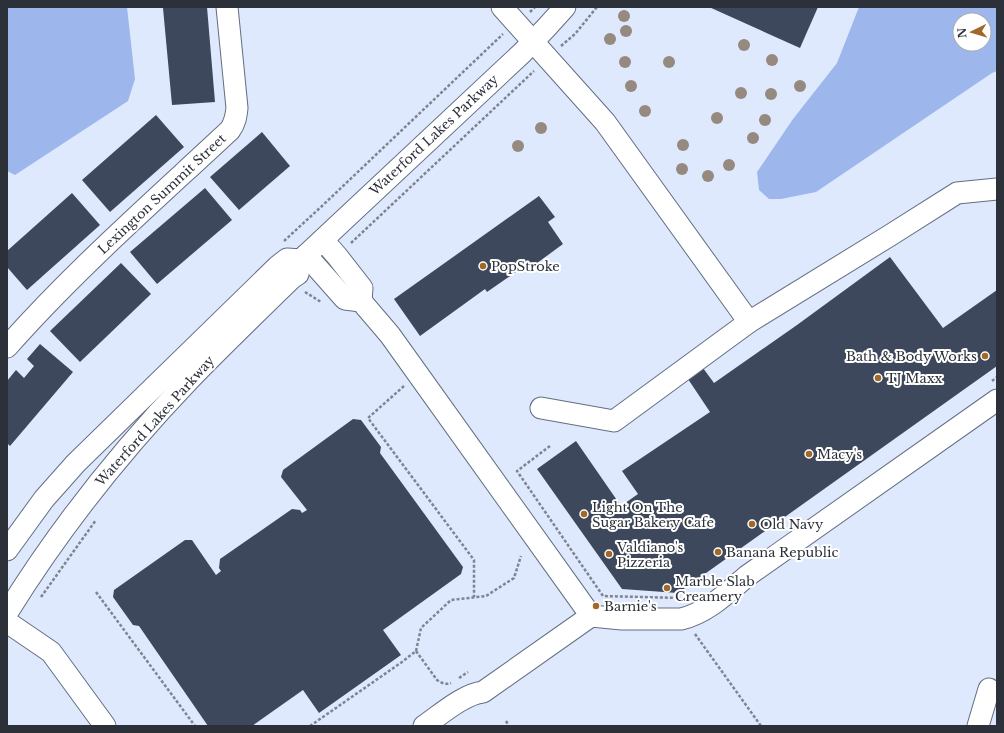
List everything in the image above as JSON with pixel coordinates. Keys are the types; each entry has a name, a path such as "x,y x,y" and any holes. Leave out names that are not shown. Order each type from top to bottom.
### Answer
{"street":[{"name":"Lexington Summit Street","path":"7,347 71,279 230,130 234,124 237,108 227,7"},
{"path":"502,7 606,122 749,322"},
{"name":"Waterford Lakes Parkway","path":"7,613 29,578 90,494 140,434 189,380 292,278 298,274 304,258 533,41 566,7"},
{"path":"540,408 614,421 749,322 957,193 997,189"},
{"path":"323,240 362,288 361,300 394,341 591,616"},
{"path":"304,258 321,273 345,299 361,300"},
{"name":"Waterford Lakes Parkway","path":"7,550 44,499 76,463 278,266 287,259 304,258"},
{"path":"424,726 464,698 483,692 591,616 606,618 681,619 689,617 710,606 994,391"},
{"path":"7,622 51,652 105,726"},
{"path":"978,726 989,689"},
{"path":"88,703 89,726"}],"path":[{"path":"337,256 548,57 575,34 597,7"},
{"path":"303,291 321,273"},
{"path":"994,391 997,377"},
{"path":"405,385 368,418 474,560 474,597"},
{"path":"550,446 518,471 603,596 686,599 693,632 761,726"},
{"path":"41,597 100,515"},
{"path":"310,726 416,651 421,628 451,600 486,596 514,578 521,556"},
{"path":"96,592 195,726"},
{"path":"416,651 437,680 446,684 453,683"},
{"path":"458,679 468,672"},
{"path":"506,721 509,726"}],"water":[{"path":"7,7 127,7 135,79 128,101 15,175 7,171"},
{"path":"859,7 997,7 997,71 816,192 781,199 769,199 759,190 757,172 793,119 837,63"}],"building":[{"path":"207,7 215,102 172,105 163,8"},
{"path":"709,7 818,7 800,48"},
{"path":"156,115 184,147 110,212 82,180"},
{"path":"262,132 290,166 239,210 210,177"},
{"path":"205,188 232,220 157,284 130,252"},
{"path":"72,193 100,225 27,290 7,267 7,251"},
{"name":"PopStroke","path":"539,196 555,217 548,222 563,244 529,269 526,265 487,292 485,289 420,336 394,299"},
{"path":"890,257 943,328 997,290 997,366 678,593 622,589 537,469 576,441 621,506 638,494 622,471 710,412 688,379 703,368 714,383"},
{"path":"121,263 151,294 80,362 50,331"},
{"path":"40,344 73,372 10,446 7,443 7,381 16,370 24,378 34,366 27,359"},
{"path":"353,419 361,420 381,447 380,453 463,567 461,574 383,630 401,655 319,713 303,690 252,726 208,726 139,626 133,625 113,597 114,590 185,540 192,540 216,575 221,571 219,568 220,559 292,509 300,510 302,513 307,510 281,477 283,470"}],"place":[{"name":"PopStroke","path":"483,266"},
{"name":"Bath & Body Works","path":"985,356"},
{"name":"TJ Maxx","path":"878,378"},
{"name":"Macy's","path":"809,454"},
{"name":"Light On The Sugar Bakery Cafe","path":"584,514"},
{"name":"Old Navy","path":"752,524"},
{"name":"Banana Republic","path":"718,552"},
{"name":"Valdiano's Pizzeria","path":"609,554"},
{"name":"Marble Slab Creamery","path":"667,588"},
{"name":"Barnie's","path":"596,606"}]}
